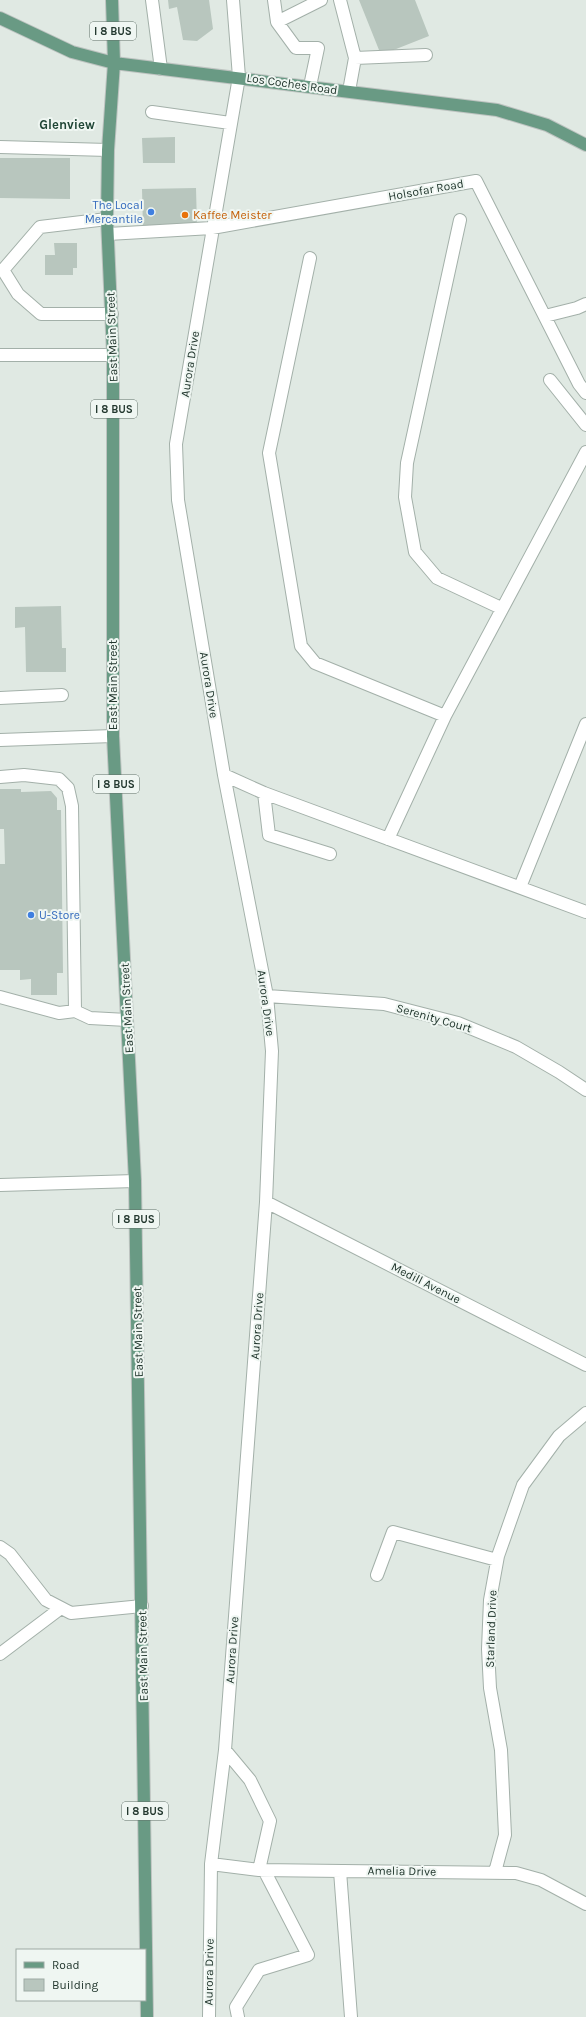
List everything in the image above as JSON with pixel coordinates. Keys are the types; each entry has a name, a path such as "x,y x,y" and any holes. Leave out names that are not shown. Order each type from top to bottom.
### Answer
{"main road":[{"name":"East Main Street","path":"112,0 114,63 108,150 108,234 113,355 113,736 135,1181 147,2017"},
{"name":"Los Coches Road","path":"0,18 72,52 114,63 239,77 497,110 547,125 586,145"}],"street":[{"path":"152,0 161,69"},
{"name":"Aurora Drive","path":"209,2017 211,1864 225,1750 266,1202 272,1051 267,996 224,775 178,500 176,444 239,77 233,0"},
{"path":"274,0 278,22 296,48 318,48 310,86"},
{"path":"278,22 322,0"},
{"path":"340,0 355,58 349,91"},
{"path":"355,58 426,55"},
{"path":"152,112 230,123"},
{"path":"0,147 108,150"},
{"name":"Holsofar Road","path":"212,228 476,182 579,384 586,393"},
{"path":"108,219 40,227 3,270 18,294 41,314 112,314"},
{"path":"460,220 407,463 405,497 415,552 437,578 501,608"},
{"path":"108,234 212,228"},
{"path":"310,258 269,453 300,646 315,663 445,716"},
{"path":"545,316 577,308 586,304"},
{"path":"0,355 113,355"},
{"path":"550,380 586,425"},
{"path":"388,839 445,716 501,608 586,452"},
{"path":"0,698 62,695"},
{"path":"520,887 586,724"},
{"path":"0,740 113,736"},
{"path":"0,777 24,775 59,779 68,788 72,806 73,821 75,1011"},
{"path":"224,775 264,793 586,912"},
{"path":"264,793 269,835 330,854"},
{"name":"Serenity Court","path":"267,996 384,1004 458,1023 516,1047 559,1072 586,1090"},
{"path":"0,997 59,1013 75,1011 90,1018 127,1020"},
{"path":"0,1185 135,1181"},
{"name":"Medill Avenue","path":"266,1202 586,1364"},
{"name":"Starland Drive","path":"495,1872 505,1835 501,1750 490,1688 488,1649 490,1600 497,1560 523,1485 559,1436 586,1413"},
{"path":"377,1575 393,1532 497,1560"},
{"path":"5,1550 46,1600 71,1613 142,1606"},
{"path":"0,1654 61,1608"},
{"path":"225,1750 250,1780 270,1821 261,1870 308,1955 259,1970 236,2007 238,2017"},
{"name":"Amelia Drive","path":"211,1864 261,1870 516,1873 541,1880 586,1904"},
{"path":"340,1870 351,2017"}],"building":[{"path":"168,0 209,0 213,29 197,41 183,40 177,7 169,9"},
{"path":"359,0 415,0 429,36 381,55"},
{"path":"175,137 175,163 143,163 142,138"},
{"path":"0,158 70,158 70,199 0,198"},
{"path":"196,188 197,226 143,228 142,189"},
{"path":"54,243 77,243 77,268 73,268 73,275 45,275 45,255 55,255"},
{"path":"61,606 62,648 66,648 66,672 26,672 25,627 15,628 15,607"},
{"name":"U-Store","path":"0,789 21,789 21,792 51,791 57,798 57,810 61,810 63,973 57,973 57,995 31,995 31,979 20,980 20,970 0,970 0,864 5,864 4,829 0,829"}],"place":[{"name":"The Local Mercantile","path":"151,212"},
{"name":"Kaffee Meister","path":"185,215"},
{"name":"U-Store","path":"31,915"}],"district":[{"name":"Glenview","path":"67,124"}]}
